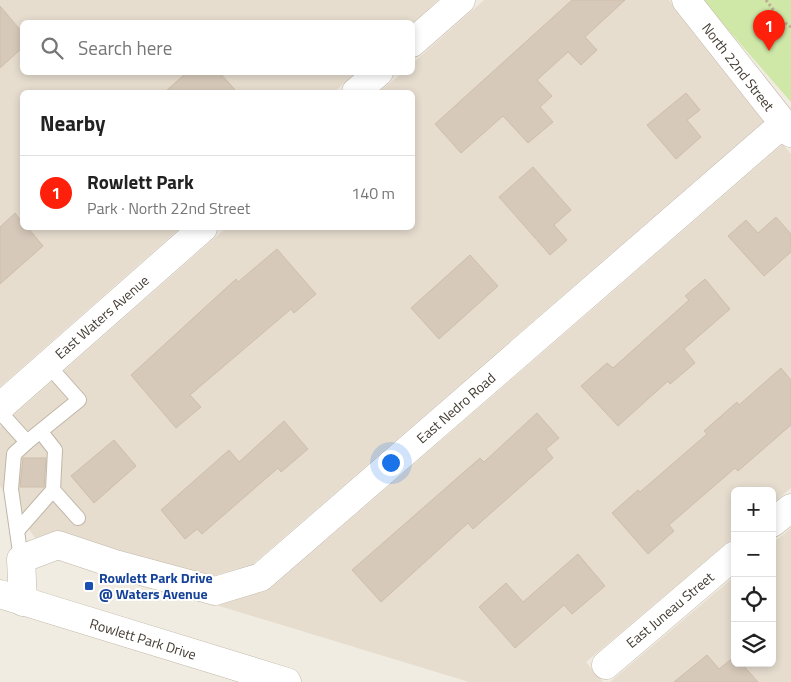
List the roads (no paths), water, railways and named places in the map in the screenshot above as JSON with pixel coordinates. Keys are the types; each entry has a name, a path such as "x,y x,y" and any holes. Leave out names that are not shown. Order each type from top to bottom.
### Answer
{"street":[{"path":"415,40 461,0"},
{"name":"North 22nd Street","path":"686,0 787,129"},
{"path":"358,90 376,75"},
{"name":"East Nedro Road","path":"21,559 58,545 116,564 215,591 261,577 787,129"},
{"name":"East Waters Avenue","path":"0,407 201,230"},
{"path":"776,521 791,508"},
{"name":"East Juneau Street","path":"606,665 731,558"},
{"path":"11,598 21,559"},
{"name":"Rowlett Park Drive","path":"0,585 11,598 286,682"}],"lane":[{"path":"21,559 11,490 14,454 79,400 48,365"},
{"path":"0,412 27,442"},
{"path":"17,531 53,490 55,450 41,432"},
{"path":"53,490 78,518"}],"place":[{"name":"Rowlett Park","path":"769,51"},
{"name":"Rowlett Park Drive @ Waters Avenue","path":"89,586"}]}
